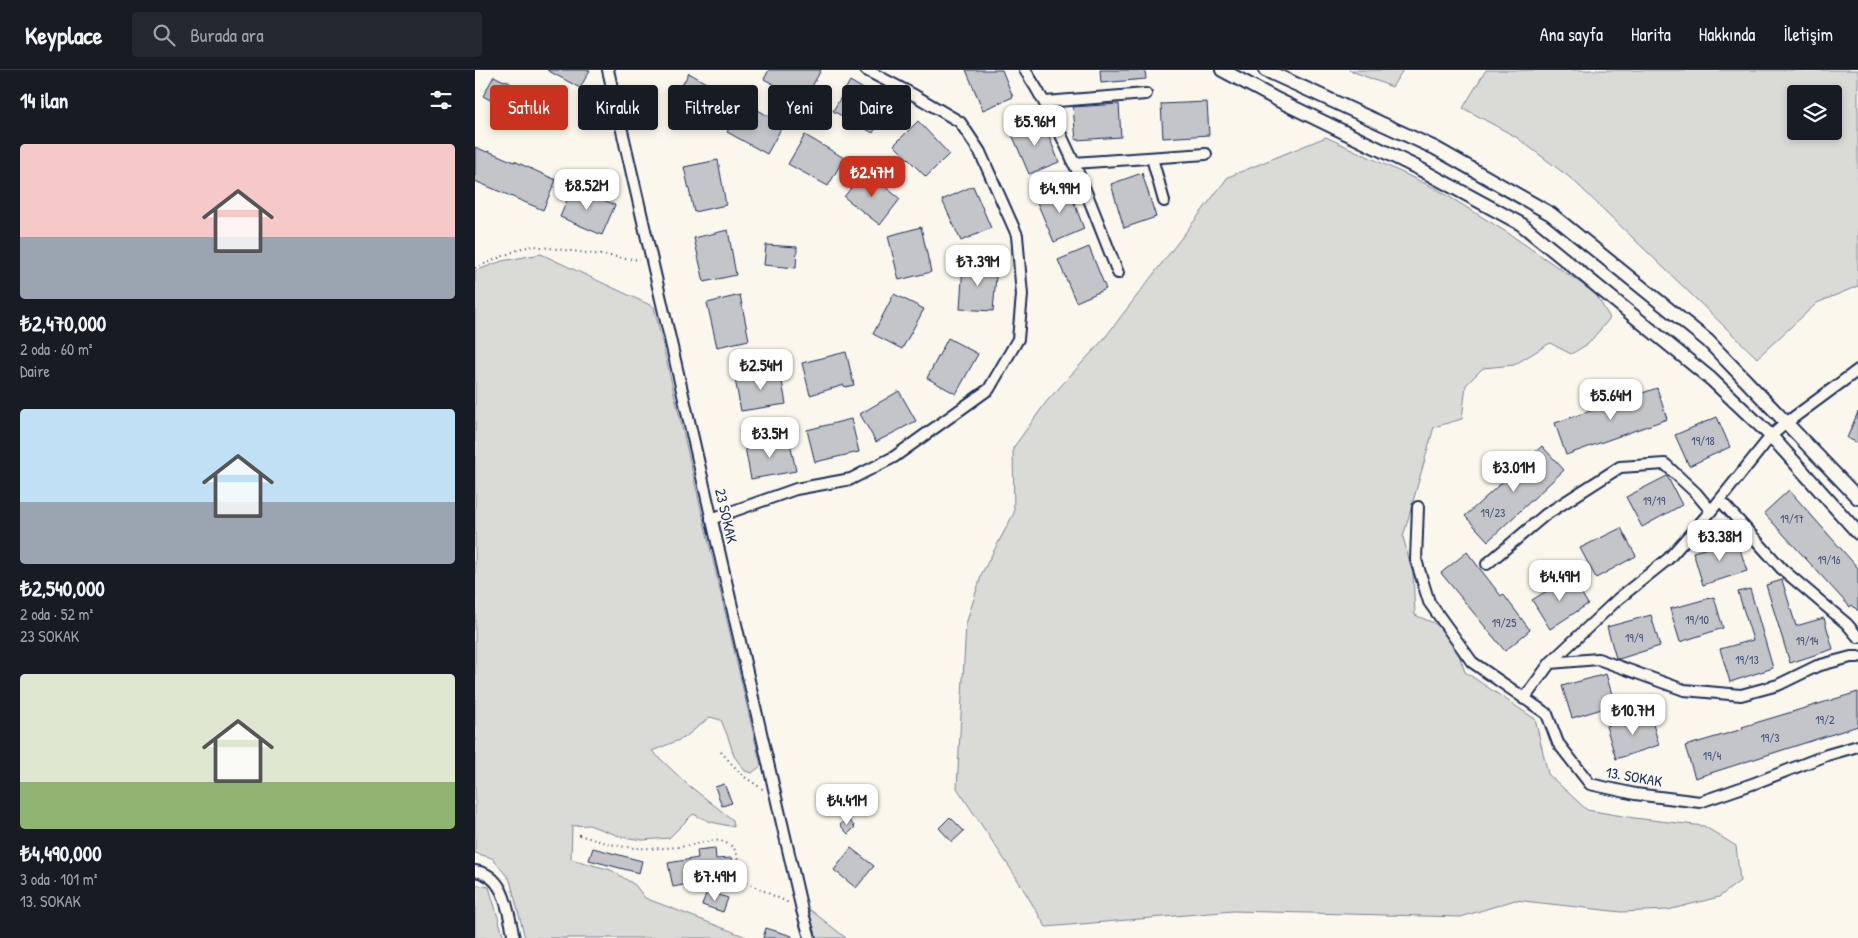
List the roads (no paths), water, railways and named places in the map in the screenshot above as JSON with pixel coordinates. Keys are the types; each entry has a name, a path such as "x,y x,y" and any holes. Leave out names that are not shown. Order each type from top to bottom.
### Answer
{"street":[{"name":"23 SOKAK","path":"608,70 810,938"},
{"path":"711,519 796,489 851,479 894,457 989,389 1018,339 1022,295 1017,235 980,152 960,122 914,95 865,70"},
{"path":"1025,70 1045,102 1073,163 1119,274"},
{"path":"1221,70 1418,168 1521,224 1711,380 1771,436 1858,533"},
{"path":"1265,70 1435,148 1551,214 1708,341 1858,498"},
{"path":"1045,102 1146,94"},
{"path":"1073,163 1206,154"},
{"path":"1152,158 1164,201"},
{"path":"1525,699 1550,663 1618,599 1668,559 1711,511 1771,436 1858,370"},
{"path":"1487,564 1545,515 1620,467 1665,464 1696,493 1711,511"},
{"path":"1720,500 1782,569 1847,624 1858,637"},
{"name":"13. SOKAK","path":"1419,506 1417,560 1429,602 1472,662 1547,714 1558,743 1590,784 1635,794 1700,802 1827,755 1858,746"},
{"path":"1550,663 1598,660 1684,690 1741,695 1778,685 1817,666 1851,657 1858,658"},
{"path":"475,871 483,872 493,878 500,887 514,938"}]}
